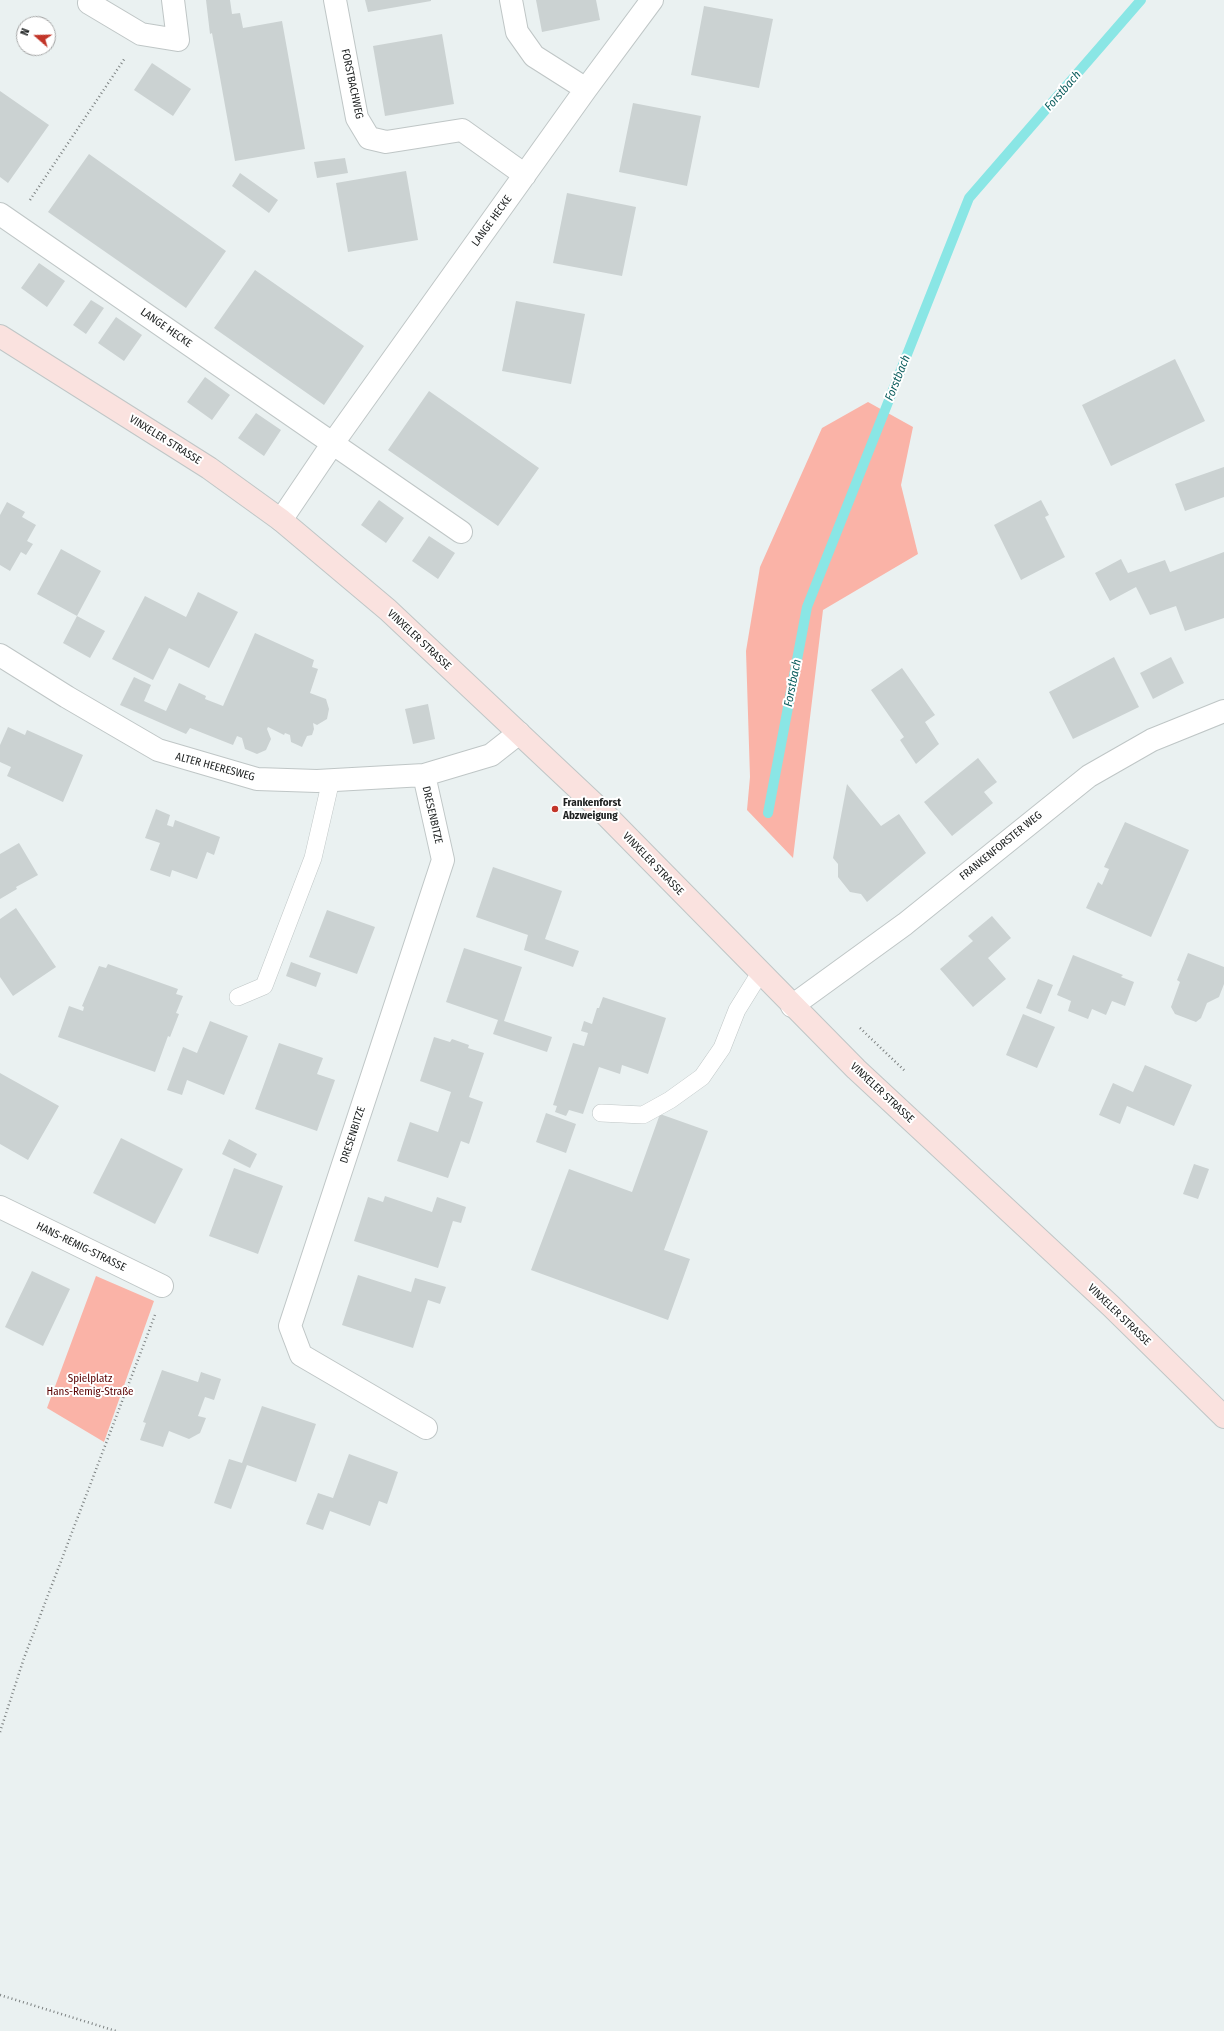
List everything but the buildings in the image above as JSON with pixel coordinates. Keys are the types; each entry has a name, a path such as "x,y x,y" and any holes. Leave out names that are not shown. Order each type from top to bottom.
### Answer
{"main road":[{"name":"VINXELER STRASSE","path":"0,336 208,468 281,520 388,610 605,814 792,1006 856,1069 1111,1306 1224,1417"}],"street":[{"path":"91,0 89,3 141,34 178,40 173,0"},
{"name":"FORSTBACHWEG","path":"335,0 357,118 369,138 386,142 462,130 525,175"},
{"path":"511,0 517,32 534,56 586,89"},
{"name":"LANGE HECKE","path":"281,520 333,443 586,89 652,0"},
{"name":"LANGE HECKE","path":"7,218 461,532"},
{"name":"ALTER HEERESWEG","path":"0,655 66,697 158,750 258,779 331,780 424,775 491,755 519,733"},
{"name":"FRANKENFORSTER WEG","path":"792,1006 905,924 1089,776 1152,740 1224,711"},
{"name":"DRESENBITZE","path":"424,775 442,860 290,1326 301,1355 426,1428"},
{"name":"HANS-REMIG-STRASSE","path":"0,1207 162,1286"}],"lane":[{"path":"238,997 264,986 313,858 331,780"},
{"path":"601,1113 643,1115 670,1100 702,1078 722,1048 737,1010 760,973"}],"path":[{"path":"7,218 141,34"},
{"path":"0,1732 24,1658 165,1288 162,1286"},
{"path":"0,1995 116,2031"}],"green space":[{"path":"868,402 913,427 901,485 918,554 823,610 793,858 747,810 750,777 746,651 760,567 822,428"},
{"name":"Spielplatz Hans-Remig-Straße","path":"96,1276 154,1301 104,1442 47,1408"}],"waterway":[{"name":"Forstbach","path":"768,813 807,607 969,198 1141,0"}],"place":[{"name":"Frankenforst Abzweigung","path":"555,809"}]}
